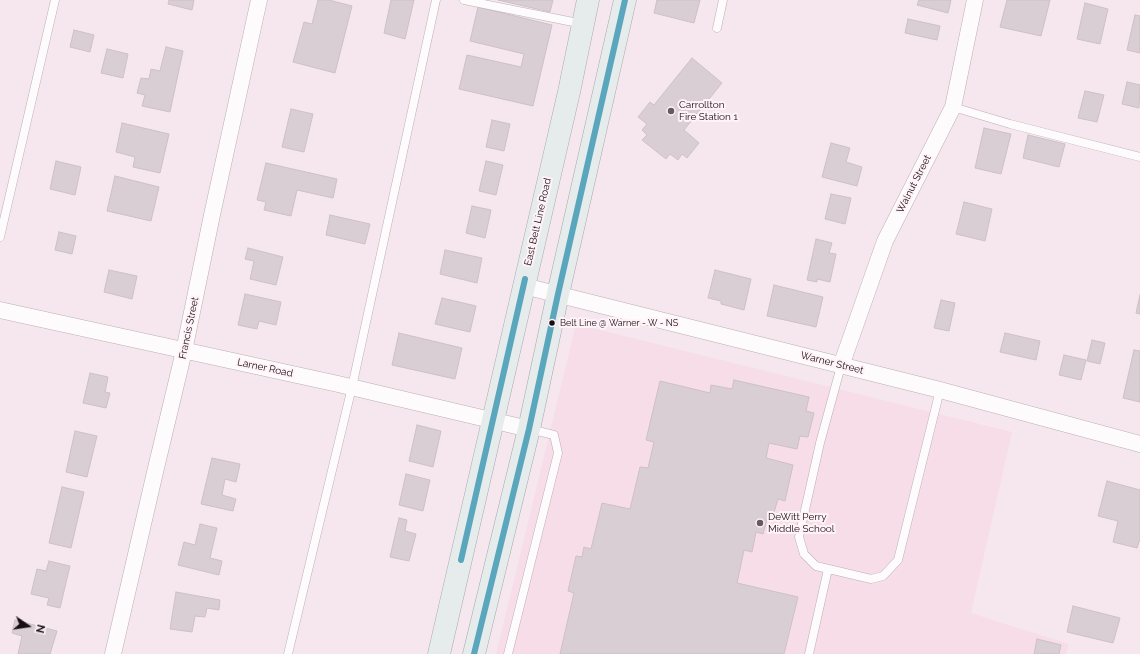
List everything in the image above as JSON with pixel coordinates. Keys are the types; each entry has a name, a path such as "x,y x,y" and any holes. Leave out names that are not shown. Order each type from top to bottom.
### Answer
{"main road":[{"name":"East Belt Line Road","path":"439,654 588,0"},
{"path":"474,654 529,429 625,0"}],"street":[{"name":"Francis Street","path":"113,654 184,351 213,207 259,0"},
{"name":"Walnut Street","path":"840,366 885,241 953,107 974,0"},
{"name":"Warner Street","path":"524,286 940,390 1140,444"},
{"name":"Larner Road","path":"0,310 352,387 529,429"}],"lane":[{"path":"0,237 55,0"},
{"path":"288,654 352,387 436,0"},
{"path":"464,0 583,24"},
{"path":"717,28 723,0"},
{"path":"953,107 1010,124 1140,157"},
{"path":"840,366 820,443 799,537 804,554 816,566 828,569 871,579 883,576 898,560 940,390"},
{"path":"508,654 558,453 554,435 529,429"},
{"path":"809,654 828,569"}],"shaded area":[{"name":"DeWitt Perry Middle School","path":"576,324 1012,432 971,613 1069,644 1066,654 496,654"}],"building":[{"path":"169,0 194,0 192,10 168,4"},
{"path":"318,0 329,0 352,6 335,73 293,62 304,22 312,24"},
{"path":"391,0 414,0 405,39 384,33"},
{"path":"498,0 553,0 550,12"},
{"path":"657,0 700,0 694,23 654,13"},
{"path":"919,0 951,0 948,13 917,5"},
{"path":"1007,0 1050,0 1041,36 1000,27"},
{"path":"1085,3 1108,9 1100,44 1077,39"},
{"path":"478,7 552,25 533,106 459,89 467,55 521,67 524,54 470,41"},
{"path":"1135,15 1140,16 1140,53 1127,50"},
{"path":"908,19 940,26 937,40 905,33"},
{"path":"74,30 94,35 90,52 70,47"},
{"path":"166,47 183,51 170,112 142,106 145,95 137,93 141,78 149,79 151,69 160,71"},
{"path":"107,49 128,54 123,78 101,73"},
{"name":"Carrollton Fire Station 1","path":"692,58 722,83 684,130 699,143 687,158 682,154 678,160 670,154 666,159 642,140 647,135 642,130 647,124 638,117 650,102 654,105"},
{"path":"1127,82 1140,85 1139,108 1122,104"},
{"path":"1085,91 1104,95 1097,122 1078,118"},
{"path":"291,109 313,114 304,152 282,147"},
{"path":"492,120 510,124 504,151 486,147"},
{"path":"122,123 169,134 160,173 133,167 135,157 116,152"},
{"path":"984,128 1011,134 1001,174 975,168"},
{"path":"1028,135 1065,144 1059,167 1023,158"},
{"path":"831,143 850,148 846,162 862,167 857,186 822,177"},
{"path":"56,161 81,167 75,195 50,189"},
{"path":"486,161 503,165 496,195 479,191"},
{"path":"266,163 337,179 333,198 297,190 291,216 264,210 266,202 257,200"},
{"path":"115,176 159,187 151,221 107,211"},
{"path":"831,194 851,198 845,224 825,219"},
{"path":"964,202 992,209 985,241 956,234"},
{"path":"472,206 491,210 485,238 466,233"},
{"path":"330,215 370,224 365,244 326,235"},
{"path":"59,232 76,236 72,254 55,250"},
{"path":"816,239 832,243 829,253 836,254 830,282 817,279 817,282 807,280"},
{"path":"248,248 283,257 276,285 250,279 254,261 245,259"},
{"path":"445,250 482,258 477,283 440,274"},
{"path":"109,270 137,276 132,299 104,292"},
{"path":"715,270 751,279 744,310 721,304 721,301 708,298"},
{"path":"774,285 823,297 816,327 767,316"},
{"path":"245,294 281,302 276,325 259,321 257,329 238,325"},
{"path":"1140,295 1140,314 1136,313"},
{"path":"442,298 476,306 470,332 435,324"},
{"path":"941,300 955,303 949,331 934,328"},
{"path":"399,333 462,348 455,379 392,365"},
{"path":"1005,333 1040,341 1036,360 1000,352"},
{"path":"1092,340 1105,343 1100,364 1087,361"},
{"path":"1134,350 1140,351 1140,402 1123,398"},
{"path":"1064,355 1086,360 1081,380 1059,375"},
{"path":"90,373 108,377 105,392 110,393 106,408 83,403"},
{"path":"734,380 809,397 806,411 814,413 808,437 800,436 797,449 769,443 766,458 793,465 785,501 778,499 773,516 768,515 763,534 756,532 752,552 744,550 737,583 798,597 784,654 560,654 574,593 568,591 576,556 582,557 584,547 591,549 602,503 630,509 640,467 648,468 654,442 646,440 660,381 710,393 711,385 732,389"},
{"path":"417,425 441,431 433,467 409,461"},
{"path":"75,431 97,436 87,477 66,472"},
{"path":"212,458 240,464 236,482 225,479 222,495 236,499 233,511 201,504"},
{"path":"406,474 430,480 423,511 399,505"},
{"path":"1107,481 1140,490 1140,539 1137,548 1113,542 1118,521 1098,516"},
{"path":"62,487 84,492 71,548 49,543"},
{"path":"399,518 407,520 405,531 416,534 409,561 390,557"},
{"path":"200,524 217,528 210,558 222,561 219,575 178,565 184,542 195,545"},
{"path":"49,561 70,566 60,608 47,605 49,598 31,594 37,569 46,571"},
{"path":"176,592 220,600 219,610 207,608 205,617 195,616 192,632 170,629"},
{"path":"1073,606 1120,618 1113,643 1067,632"},
{"path":"15,620 57,631 50,654 18,654 22,636 12,633"},
{"path":"1037,639 1061,645 1059,654 1034,654"}],"transit line":[{"path":"474,654 529,429 625,0"},
{"path":"461,560 525,279"}],"place":[{"name":"Carrollton Fire Station 1","path":"671,111"},
{"name":"Belt Line @ Warner - W - NS","path":"552,323"},
{"name":"DeWitt Perry Middle School","path":"760,523"}]}
